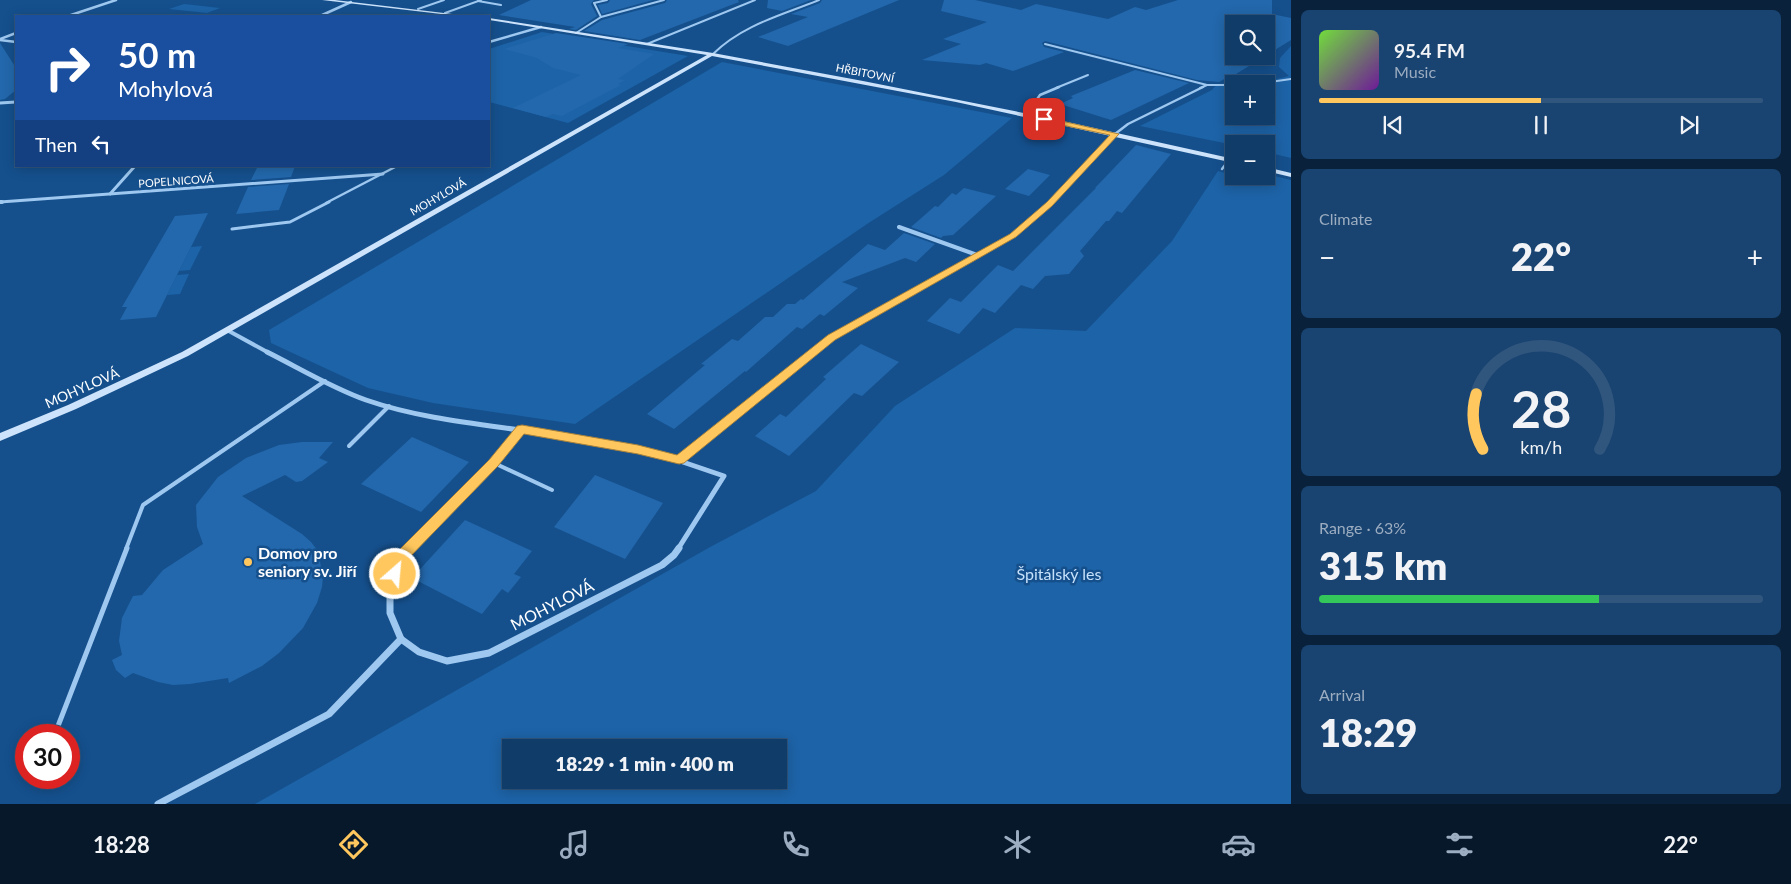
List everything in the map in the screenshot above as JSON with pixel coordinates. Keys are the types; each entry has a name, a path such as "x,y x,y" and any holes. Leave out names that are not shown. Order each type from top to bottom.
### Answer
{"street":[{"path":"71,15 116,0"},
{"path":"324,0 460,15"},
{"path":"322,15 351,2"},
{"name":"HŘBITOVNÍ","path":"490,20 713,54 1026,115 1225,159"},
{"path":"490,42 541,27"},
{"path":"0,40 15,34"},
{"path":"0,40 15,42"},
{"name":"MOHYLOVÁ","path":"0,437 72,407 184,354 713,54"},
{"path":"0,103 15,102"},
{"path":"679,460 832,337 1013,235 1038,215 1115,134"},
{"path":"110,194 134,167"},
{"path":"1275,171 1291,175"},
{"name":"POPELNICOVÁ","path":"0,202 383,174"},
{"path":"899,227 977,255"},
{"name":"MOHYLOVÁ","path":"227,330 324,381 367,400 427,416 522,429 638,449 679,460 724,476 674,555 662,565 489,653 447,661 419,652 401,639"},
{"path":"158,804 329,714 401,639 390,612 390,589 400,558 494,463 522,429"}],"lane":[{"path":"418,9 444,0"},
{"path":"445,13 479,0 502,5"},
{"path":"601,17 594,3 607,0"},
{"path":"576,33 601,17 664,0"},
{"path":"647,44 755,0"},
{"path":"713,54 724,43 747,28 819,0"},
{"path":"1045,44 1207,85 1225,84"},
{"path":"1026,115 1044,92 1088,75"},
{"path":"1275,81 1291,79"},
{"path":"1115,134 1128,124 1207,85"},
{"path":"1222,169 1225,166"},
{"path":"232,229 290,222 395,167"},
{"path":"59,724 143,505 324,381"},
{"path":"349,446 389,406"},
{"path":"494,463 552,490"}],"green space":[{"path":"184,4 220,8 207,13 169,9"},
{"path":"542,32 688,56 568,123 490,102 490,49"},
{"path":"1291,46 1291,158 1275,154 1275,135 1225,135 1225,143 1140,126 1212,90 1217,84 1225,84 1225,125 1275,125 1275,80 1289,76 1279,67 1280,58"},
{"path":"722,62 1012,118 944,175 867,224 575,424 433,403 368,388 271,343 269,330"},
{"name":"Špitálský les","path":"1218,171 1225,173 1225,185 1275,185 1275,176 1291,180 1291,804 255,804 712,546 816,491 895,406 1015,328 1086,331 1172,241"},
{"path":"202,246 190,270 179,271 191,247"},
{"path":"189,274 180,294 167,295 177,275"}],"building":[{"path":"531,0 594,0 591,4 597,16 576,30 569,29 575,27 499,15"},
{"path":"610,0 653,0 602,14 598,5 608,3"},
{"path":"667,0 738,0 739,2 640,40 584,31 602,20 665,3"},
{"path":"768,0 811,0 782,11 767,8"},
{"path":"822,0 899,0 788,46 758,37 808,17 791,14 820,3"},
{"path":"944,0 975,0 1021,10 1036,4 1108,19 1135,7 1146,10 1178,0 1272,0 1272,14 1291,18 1291,40 1275,50 1275,15 1225,15 1225,65 1250,65 1236,74 1225,75 1225,79 1219,82 1197,80 1045,41 1042,43 1044,47 1064,52 1013,71 986,63 980,65 922,60 961,44 943,39 987,22 941,11"},
{"path":"556,33 628,44 618,48 654,54 618,79 625,80 618,84 621,85 562,116 553,114 546,117 513,108 581,75 553,68 537,58 504,49"},
{"path":"0,43 15,66 15,91 5,99 0,100"},
{"path":"1135,70 1189,83 1111,120 1060,104 1073,98 1071,96"},
{"path":"1136,145 1171,154 1122,213 1117,211 1080,251 1084,256 1069,274 1045,276 1033,289 1021,285 995,313 983,308 959,334 927,321 950,298 961,302 998,265 1013,271"},
{"path":"258,167 295,167 291,177 251,180"},
{"path":"1028,169 1050,175 1029,196 1005,189"},
{"path":"289,184 279,210 236,214 248,187"},
{"path":"964,188 996,196 953,235 941,238 911,227 935,206 938,207 952,193 956,195"},
{"path":"208,213 156,317 120,320 127,307 122,307 175,216"},
{"path":"904,233 935,244 916,262 905,258 842,282 858,288 824,316 820,314 802,329 797,327 746,372 674,429 647,414 705,365 701,364 732,339 738,341 765,317 773,317 787,304 795,304 801,299 803,300 868,244 885,250"},
{"path":"861,344 899,362 862,396 854,393 789,456 755,436 780,414 786,417 826,379 823,377"},
{"path":"412,437 469,462 421,512 361,484"},
{"name":"Domov pro seniory sv. Jiří","path":"302,442 333,442 319,458 328,462 302,481 296,482 285,475 242,496 302,534 318,551 323,577 322,587 317,603 303,628 279,653 262,666 229,683 228,678 173,685 133,673 125,678 116,670 112,660 122,655 119,641 122,618 133,596 142,595 163,570 203,544 197,527 196,505 218,477 246,458 279,445"},
{"path":"595,475 663,503 625,559 554,527"},
{"path":"465,520 532,551 514,574 521,577 508,593 502,589 482,614 412,578"}],"place":[{"name":"Domov pro seniory sv. Jiří","path":"248,562"}],"route":[{"path":"395,574 400,558 494,463 522,429 638,449 679,460 832,337 1013,235 1038,215 1115,134 1044,119"}]}
